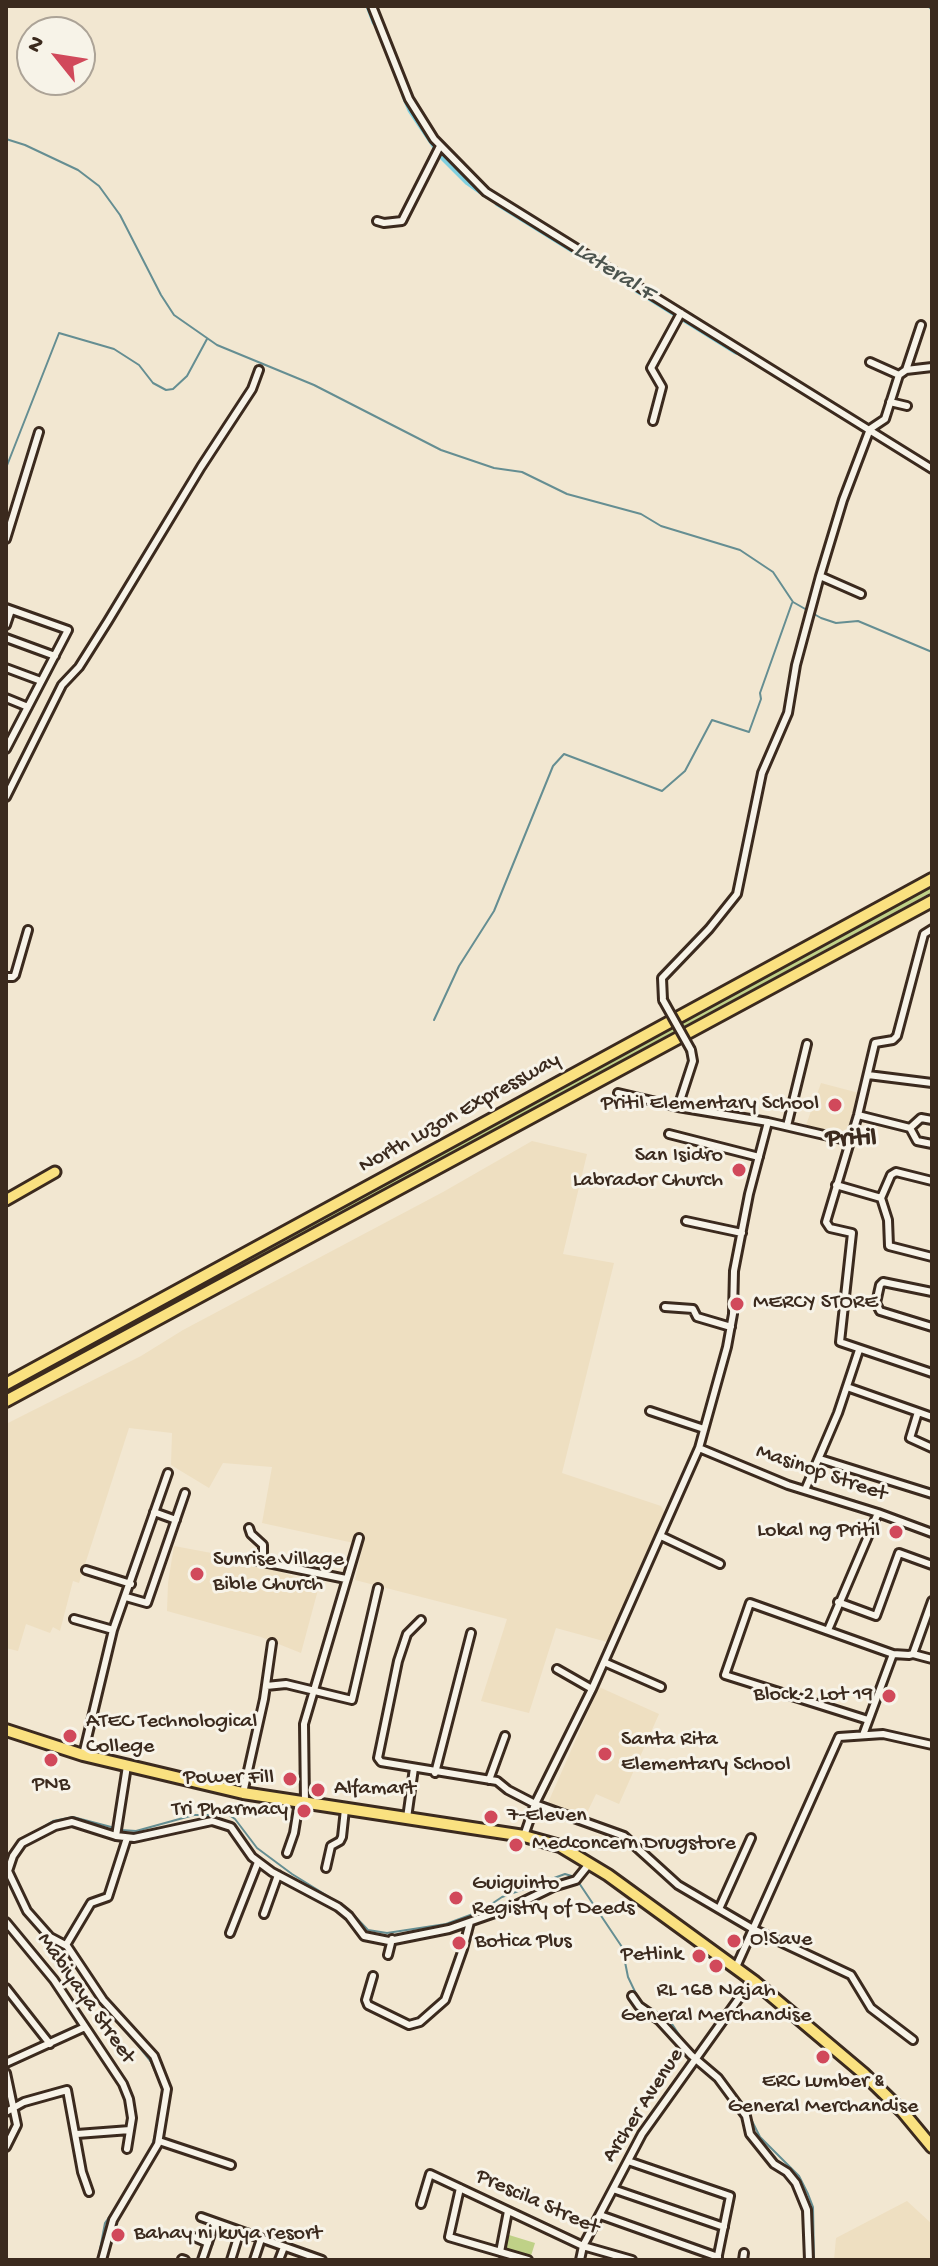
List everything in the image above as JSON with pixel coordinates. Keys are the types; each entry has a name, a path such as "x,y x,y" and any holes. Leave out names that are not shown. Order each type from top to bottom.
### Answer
{"highway":[{"name":"North Luzon Expressway","path":"6,1384 932,879"},
{"name":"North Luzon Expressway","path":"6,1401 932,901"},
{"path":"6,1730 83,1755 243,1793 524,1836 560,1846 590,1862 736,1967 863,2073 932,2147"}],"main road":[{"path":"6,1200 55,1172"}],"street":[{"path":"372,6 409,99 438,149 486,192 680,316 932,469"},
{"path":"377,221 402,221 438,149"},
{"path":"653,421 662,387 651,368 680,316"},
{"path":"906,370 921,325"},
{"path":"870,362 899,375"},
{"path":"678,1107 693,1061 691,1050 663,1000 662,978 737,894 762,773 788,713 796,665 843,500 870,431 885,419 899,375 906,370 932,367"},
{"path":"6,797 62,685 79,667 108,621 252,389 259,370"},
{"path":"890,402 907,406"},
{"path":"6,539 39,432"},
{"path":"820,576 861,594"},
{"path":"6,625 9,609 68,630 6,749"},
{"path":"6,638 55,656"},
{"path":"6,668 41,681"},
{"path":"6,698 28,707"},
{"path":"932,929 924,934 899,1031 893,1040 875,1043 858,1115 826,1222 830,1228 852,1233 839,1340 842,1344 932,1373"},
{"path":"6,977 15,975 28,930"},
{"path":"787,1126 807,1044"},
{"path":"868,1075 932,1083"},
{"path":"618,1093 850,1141"},
{"path":"858,1115 910,1128 917,1141 932,1144"},
{"path":"910,1128 921,1118 932,1120"},
{"path":"524,1836 535,1804 592,1689 699,1448 731,1327 734,1271 768,1122"},
{"path":"669,1134 759,1157"},
{"path":"932,1181 896,1172 891,1175 881,1198 888,1220 889,1246 932,1257"},
{"path":"836,1185 881,1198"},
{"path":"686,1221 742,1233"},
{"path":"932,1292 883,1282 876,1303 880,1311 932,1327"},
{"path":"665,1307 693,1309 697,1317 731,1327"},
{"path":"805,1490 820,1459 859,1350"},
{"path":"847,1387 932,1417"},
{"path":"650,1411 704,1429"},
{"path":"918,1412 910,1438 932,1448"},
{"name":"Masinop Street","path":"699,1448 805,1490 932,1533"},
{"path":"820,1459 932,1494"},
{"path":"83,1755 113,1630 168,1473"},
{"path":"126,1597 147,1603 185,1493"},
{"path":"154,1512 176,1520"},
{"path":"828,1630 878,1513"},
{"path":"249,1528 263,1545 263,1562"},
{"path":"661,1536 720,1564"},
{"path":"287,1853 302,1802 304,1724 359,1538"},
{"path":"838,1602 876,1616 899,1553 932,1565"},
{"path":"249,1559 346,1579"},
{"path":"86,1570 131,1584"},
{"path":"266,1686 286,1684 352,1700 378,1588"},
{"path":"913,1654 932,1601"},
{"path":"868,1720 725,1675 750,1603 893,1654 913,1654 932,1659"},
{"path":"74,1619 113,1630"},
{"path":"421,1620 407,1634 398,1661 378,1758 381,1762 497,1781 535,1804 631,1840 678,1885 753,1929 851,1975 871,2008 913,2040"},
{"path":"435,1773 471,1633"},
{"path":"243,1793 272,1643"},
{"path":"863,1735 893,1654"},
{"path":"604,1662 661,1687"},
{"path":"557,1669 592,1689"},
{"path":"736,1967 839,1737 883,1734 932,1745"},
{"path":"489,1780 505,1736"},
{"path":"116,1834 127,1766"},
{"path":"407,1818 414,1768"},
{"path":"326,1868 331,1846 342,1837 345,1809"},
{"path":"102,2260 113,2220 159,2141 167,2089 154,2056 103,2000 66,1945 50,1937 27,1911 11,1879 9,1865 22,1843 55,1826 72,1822 127,1838 212,1821 231,1827 258,1862 338,1907 364,1936 373,1940 449,1929 470,1922 577,1878 590,1862"},
{"path":"66,1945 91,1903 108,1897 127,1838"},
{"path":"719,1909 751,1838"},
{"path":"230,1933 258,1862"},
{"path":"264,1914 278,1875"},
{"name":"Mabiyaya Street","path":"6,1922 54,1980 123,2084 132,2118 127,2149"},
{"path":"373,1976 366,2000 368,2005 409,2025 420,2022 445,2000 470,1922"},
{"path":"388,1955 393,1939"},
{"name":"Archer Avenue","path":"580,2260 583,2246 642,2134 752,1980"},
{"path":"6,1988 50,2044"},
{"path":"632,1996 639,2006 659,2020 718,2078 746,2116 750,2134 766,2156 796,2183 807,2210 809,2260"},
{"path":"6,2063 85,2027"},
{"path":"6,2073 10,2110 17,2125 6,2147"},
{"path":"10,2110 24,2102 67,2090 82,2172 89,2192"},
{"path":"77,2134 130,2130"},
{"path":"159,2141 231,2165"},
{"path":"600,2215 717,2258 730,2196 628,2161"},
{"name":"Prescila Street","path":"421,2204 430,2174 583,2246 632,2260"},
{"path":"460,2188 449,2237 528,2260"},
{"path":"613,2189 724,2227"},
{"path":"500,2252 508,2211"},
{"path":"201,2217 305,2257 322,2260"},
{"path":"202,2260 215,2222"},
{"path":"231,2260 240,2231"},
{"path":"194,2237 208,2243"},
{"path":"254,2260 261,2239"},
{"path":"279,2260 284,2247"}],"shaded area":[{"name":"Pritil Elementary School","path":"821,1083 859,1093 846,1138 805,1128"},
{"path":"532,1141 587,1154 563,1254 614,1263 562,1473 661,1506 665,1513 607,1642 556,1628 529,1713 481,1701 507,1619 355,1580 363,1545 262,1523 272,1467 223,1463 209,1488 171,1465 172,1433 129,1428 79,1583 73,1581 60,1631 53,1627 50,1633 26,1624 18,1651 6,1648 6,1424 141,1356 183,1330 443,1192"},
{"path":"174,1546 249,1560 319,1586 301,1653 261,1637 167,1611"},
{"name":"Santa Rita Elementary School","path":"599,1687 659,1714 619,1804 596,1794 584,1819 547,1805"},
{"path":"907,2201 932,2224 932,2260 834,2260 836,2238"}],"green space":[{"path":"932,884 932,892 6,1394 6,1386"},
{"path":"509,2235 535,2243 530,2259 504,2250"}],"waterway":[{"name":"Lateral F","path":"369,6 375,22"},
{"path":"928,6 932,10"},
{"name":"Lateral F","path":"405,96 442,156 468,182 488,196"},
{"path":"6,139 78,170 99,186 120,215 174,315 217,345 314,385 441,450 494,468 522,472 567,494 641,514 661,526 740,550 773,572 793,602 821,618 836,623 858,621 932,652"},
{"name":"Lateral F","path":"498,203 736,351"},
{"path":"6,468 59,333 114,349 139,365 153,383 166,390 173,389 187,376 207,339"},
{"path":"434,1020 459,966 494,911 553,766 564,754 662,791 685,771 712,720 749,732 792,603"},
{"path":"121,1830 136,1831 194,1815 229,1815 257,1848 347,1908 368,1930 387,1933 446,1924 481,1911 502,1897 554,1878 565,1874 575,1877 622,1947 628,1977 639,2000"},
{"path":"6,1860 18,1842 53,1821 73,1817 115,1828"},
{"path":"6,1874 16,1894"},
{"path":"57,1944 73,1959"},
{"path":"642,2005 668,2018 686,2045"},
{"path":"117,2019 151,2062 163,2089 163,2099"},
{"path":"701,2058 720,2074 744,2108"},
{"path":"750,2117 760,2137 799,2176 808,2194 813,2207 814,2260"},
{"path":"141,2166 152,2146 159,2120"},
{"path":"98,2260 105,2223 122,2199"}],"place":[{"name":"Pritil Elementary School","path":"835,1105"},
{"name":"San Isidro Labrador Church","path":"739,1170"},
{"name":"MERCY STORE","path":"737,1304"},
{"name":"Lokal ng Pritil","path":"896,1532"},
{"name":"Sunrise Village Bible Church","path":"197,1574"},
{"name":"Block 2 Lot 19","path":"889,1696"},
{"name":"ATEC Technological College","path":"70,1736"},
{"name":"Santa Rita Elementary School","path":"605,1754"},
{"name":"PNB","path":"51,1760"},
{"name":"Power Fill","path":"290,1779"},
{"name":"Alfamart","path":"318,1790"},
{"name":"Tri Pharmacy","path":"304,1811"},
{"name":"7-Eleven","path":"491,1817"},
{"name":"Medconcern Drugstore","path":"516,1845"},
{"name":"Guiguinto Registry of Deeds","path":"456,1898"},
{"name":"O!Save","path":"734,1941"},
{"name":"Botica Plus","path":"459,1943"},
{"name":"Petlink","path":"699,1956"},
{"name":"RL 168 Najah General Merchandise","path":"716,1966"},
{"name":"ERC Lumber & General Merchandise","path":"823,2057"},
{"name":"Bahay ni kuya resort","path":"118,2235"}],"district":[{"name":"Pritil","path":"851,1140"}]}
